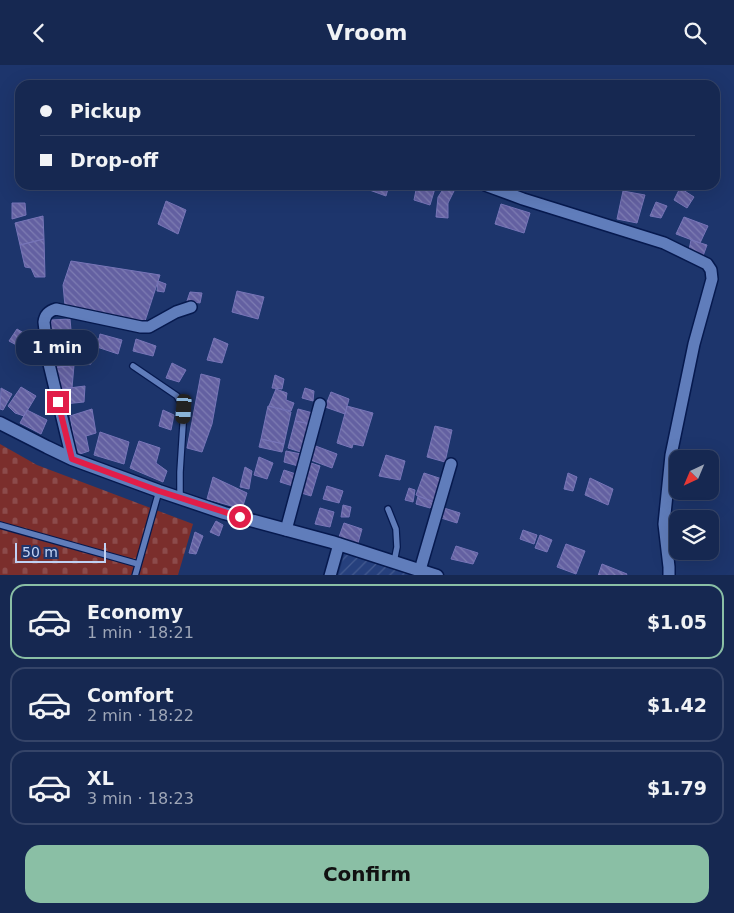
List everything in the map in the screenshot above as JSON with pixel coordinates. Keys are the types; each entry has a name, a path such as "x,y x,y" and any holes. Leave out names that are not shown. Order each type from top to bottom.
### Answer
{"main road":[{"path":"0,423 72,459 159,491 224,513 339,544 437,575"}],"street":[{"path":"499,190 664,243 707,264 711,270 712,279 694,344 672,455 664,524 669,575"},
{"path":"72,459 50,364 44,322 45,316 50,311 56,309 140,327 149,327 176,312 191,307"},
{"path":"286,530 320,404"},
{"path":"420,570 451,464"},
{"path":"330,575 339,544"}],"lane":[{"path":"133,366 177,396 184,409 180,498"},
{"path":"135,575 159,491"},
{"path":"388,509 396,529 397,547 394,562"},
{"path":"0,525 138,564"}],"shaded area":[{"path":"345,552 414,575 338,575"}],"green space":[{"path":"0,444 37,465 193,524 178,575 0,575"}],"building":[{"path":"370,190 388,190 386,196"},
{"path":"416,190 434,190 430,205 414,200"},
{"path":"443,190 454,191 448,203 448,218 436,217 438,197"},
{"path":"679,190 683,190 694,197 687,208 674,200"},
{"path":"623,191 645,195 637,223 617,219"},
{"path":"166,201 186,210 178,234 158,224"},
{"path":"656,202 667,206 661,218 650,216"},
{"path":"12,203 25,203 26,215 12,219"},
{"path":"501,204 530,213 524,233 495,224"},
{"path":"43,216 44,239 20,245 15,223"},
{"path":"684,217 708,226 700,243 676,234"},
{"path":"44,239 45,277 35,277 31,268 25,267 20,245"},
{"path":"691,240 707,245 703,256 689,250"},
{"path":"71,261 160,275 145,321 65,306 63,285"},
{"path":"158,281 166,284 164,292 157,291"},
{"path":"237,291 264,297 258,319 232,312"},
{"path":"190,292 202,293 200,303 187,301"},
{"path":"70,319 72,341 51,345 51,320"},
{"path":"17,329 32,338 24,349 9,341"},
{"path":"100,334 122,340 118,354 94,346"},
{"path":"214,338 228,344 222,363 207,360"},
{"path":"136,339 156,346 153,356 133,351"},
{"path":"72,342 77,364 53,368 50,346"},
{"path":"78,347 90,348 91,364 80,365"},
{"path":"172,363 186,370 179,382 166,378"},
{"path":"74,365 72,388 61,389 53,368"},
{"path":"201,374 220,379 212,424 202,452 187,448"},
{"path":"275,375 284,379 282,389 272,388"},
{"path":"85,386 84,402 64,404 61,389"},
{"path":"21,387 36,396 24,416 15,413 8,406"},
{"path":"1,388 12,394 3,410 0,409"},
{"path":"305,388 314,391 313,401 302,398"},
{"path":"276,389 287,393 286,400 294,403 291,411 269,406"},
{"path":"331,392 349,399 345,414 325,407"},
{"path":"268,406 291,412 284,444 261,439"},
{"path":"347,406 373,413 363,446 353,444 352,448 337,443"},
{"path":"92,409 96,433 86,436 89,451 77,455 70,416"},
{"path":"298,409 313,413 311,424 295,421"},
{"path":"27,410 47,420 41,434 20,423"},
{"path":"163,410 174,415 171,430 159,426"},
{"path":"295,421 311,424 304,453 288,448"},
{"path":"435,426 452,430 445,462 427,457"},
{"path":"100,432 129,442 124,464 94,455"},
{"path":"261,439 284,444 282,452 259,447"},
{"path":"139,441 160,448 156,463 167,471 163,482 130,468"},
{"path":"313,445 337,454 332,468 308,459"},
{"path":"286,451 301,454 298,466 284,462"},
{"path":"386,455 405,461 400,480 379,476"},
{"path":"259,457 273,463 267,479 254,475"},
{"path":"308,462 320,466 311,496 298,492"},
{"path":"245,467 252,471 249,489 240,487"},
{"path":"284,470 299,475 296,487 280,482"},
{"path":"424,473 442,479 434,502 416,495"},
{"path":"568,473 577,477 573,491 564,489"},
{"path":"213,477 247,493 242,509 207,499"},
{"path":"590,478 613,489 608,505 585,495"},
{"path":"327,486 343,491 339,503 323,499"},
{"path":"409,488 415,490 413,502 405,500"},
{"path":"418,496 434,502 430,508 416,504"},
{"path":"343,505 351,507 349,517 341,517"},
{"path":"320,508 334,512 330,527 315,524"},
{"path":"444,508 460,513 457,523 441,518"},
{"path":"216,521 223,525 219,536 210,532"},
{"path":"344,523 362,529 358,543 339,537"},
{"path":"523,530 537,535 534,544 520,539"},
{"path":"195,532 203,536 196,554 189,553"},
{"path":"540,535 552,540 547,552 535,548"},
{"path":"566,544 585,551 576,574 557,567"},
{"path":"456,546 478,553 473,564 451,559"},
{"path":"602,564 627,574 626,575 598,575"}],"route":[{"path":"58,402 72,459 159,491 240,517"}]}
